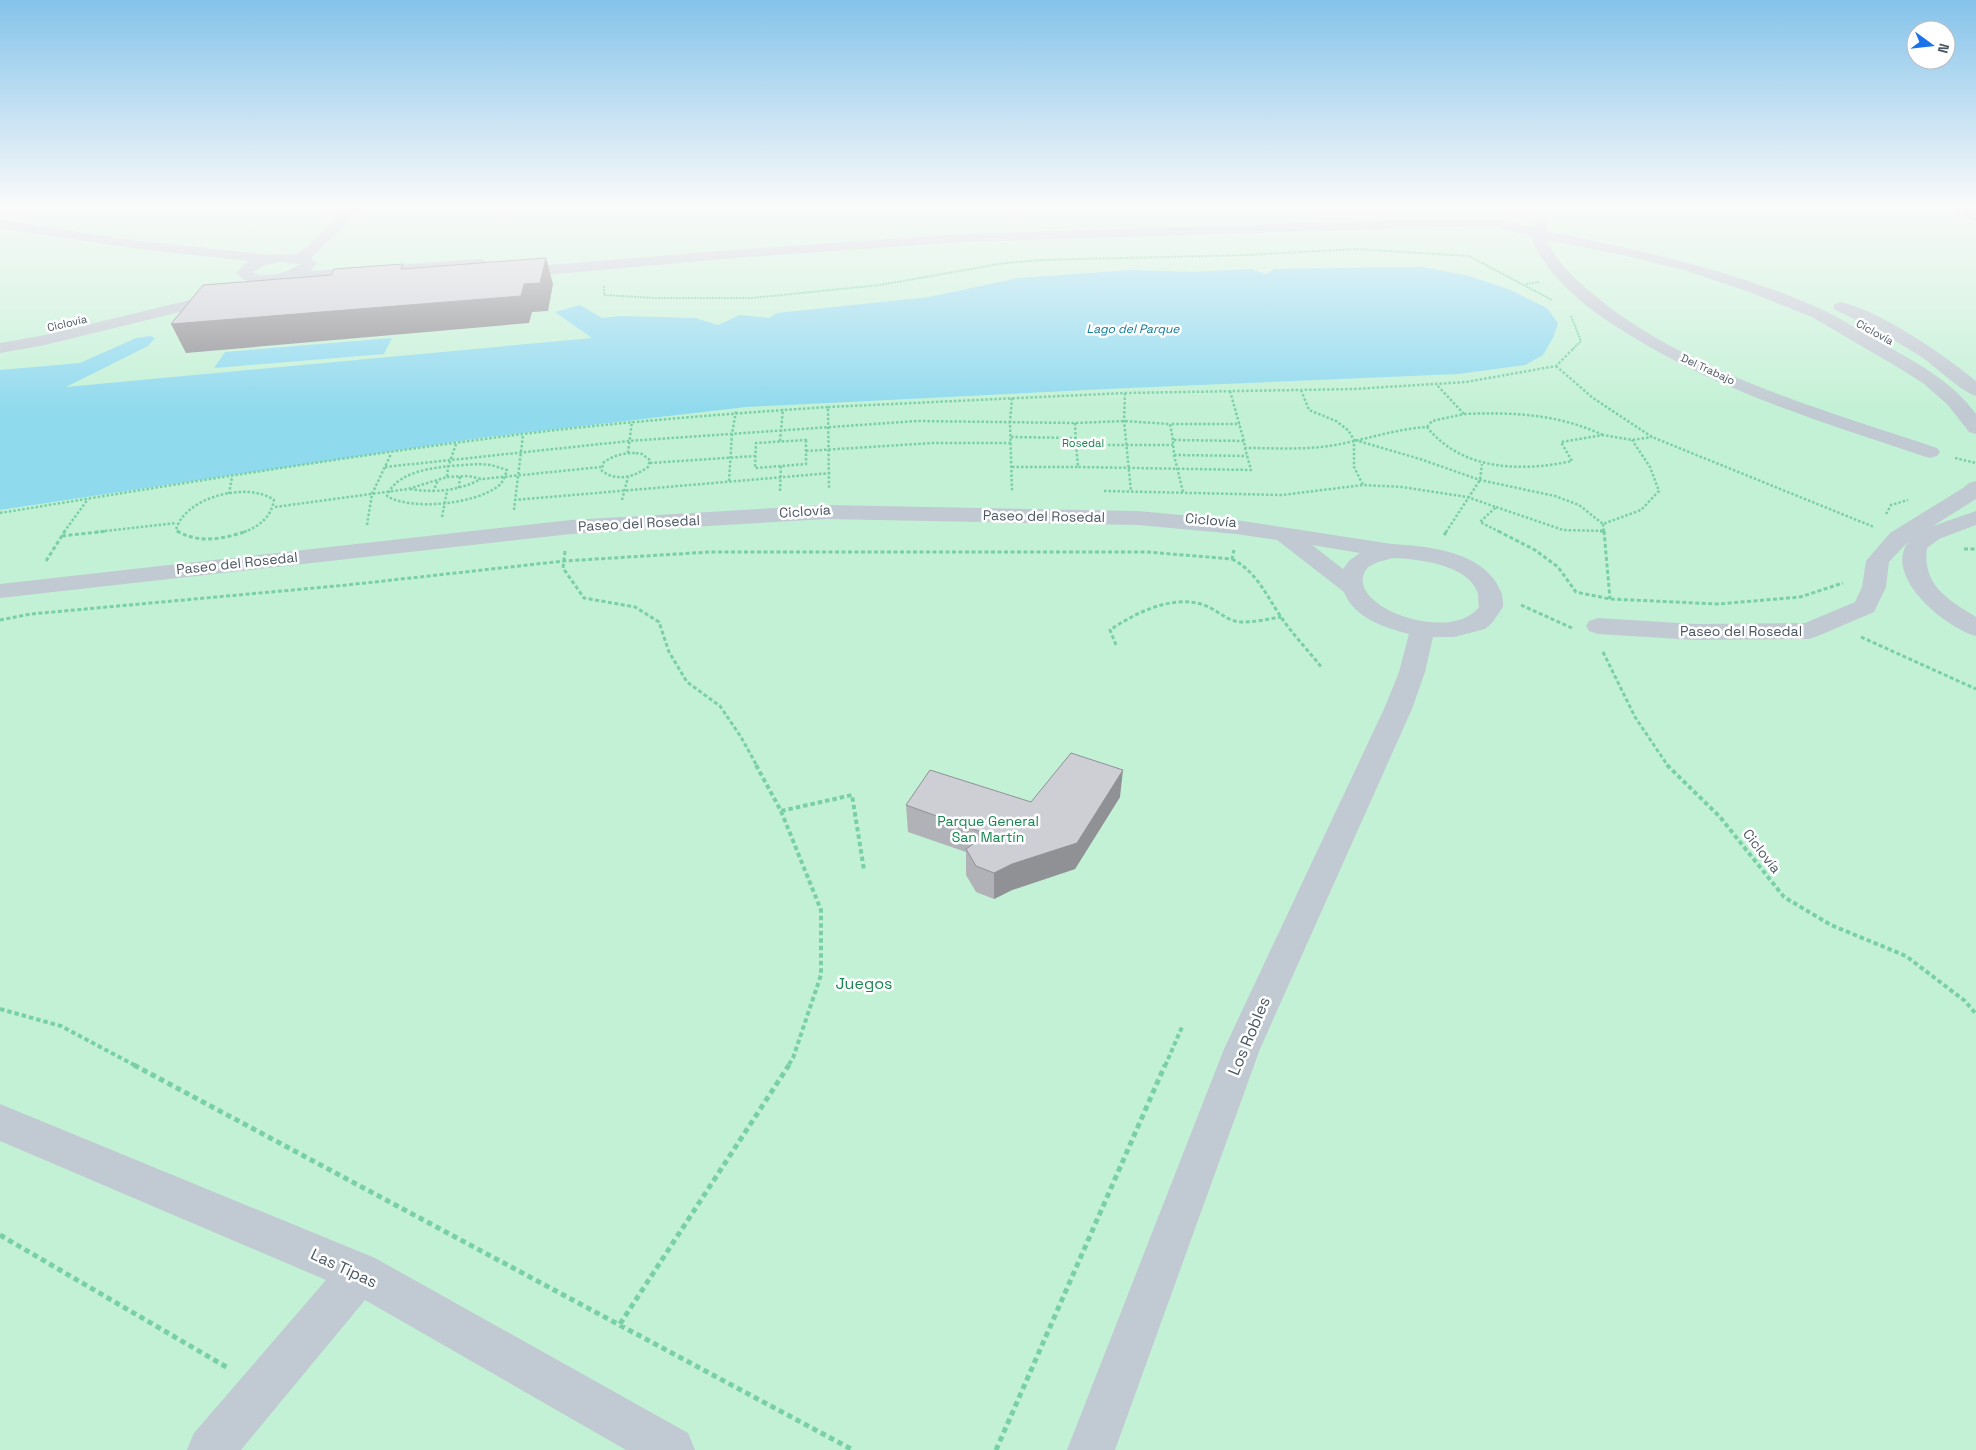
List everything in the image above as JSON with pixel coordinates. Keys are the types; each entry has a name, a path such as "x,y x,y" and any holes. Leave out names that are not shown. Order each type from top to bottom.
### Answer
{"street":[{"path":"245,275 251,278 330,275"},
{"path":"278,278 289,275"},
{"path":"378,275 384,277 421,275"},
{"path":"0,348 45,340 185,305 245,293 495,275"},
{"name":"Del Trabajo","path":"1562,275 1601,309 1642,336 1715,375 1930,452"},
{"path":"1713,275 1818,315 1919,371 1966,412 1976,428"},
{"path":"1825,300 1912,344 1953,371 1976,390"},
{"path":"1953,371 1976,381"},
{"name":"Paseo del Rosedal","path":"1598,629 1695,632 1809,631 1865,607 1874,587 1878,561 1898,538 1974,490"},
{"name":"Paseo del Rosedal","path":"0,591 572,527 827,512 1138,518 1236,527 1392,551"},
{"path":"1976,518 1931,534 1916,546 1914,569 1923,586 1947,610 1976,628"},
{"path":"1281,533 1353,588 1361,601 1377,614 1398,623 1442,631 1460,629 1481,620 1491,607 1489,590 1469,570 1452,561 1432,554 1412,551 1392,551 1363,560 1355,568 1351,577 1353,588"},
{"name":"Los Robles","path":"1091,1450 1242,1049 1398,709 1412,672 1423,629"},
{"name":"Las Tipas","path":"0,1122 360,1273 671,1450"},
{"path":"211,1450 360,1273"}],"path":[{"path":"603,275 604,295 654,298 752,298 880,286 942,275"},
{"path":"1504,275 1554,301"},
{"path":"0,514 391,453 632,421 736,411 1125,393 1301,390 1466,382 1556,366 1581,341 1569,309"},
{"path":"1556,366 1594,398 1652,437 1878,529"},
{"path":"1436,383 1464,414"},
{"path":"1301,390 1309,410 1336,421 1348,430 1354,440 1352,454 1354,467 1363,486"},
{"path":"1012,467 1078,466 1251,470 1230,391"},
{"path":"1125,393 1124,422 1128,445 1131,491"},
{"path":"1012,398 1010,422 1012,491"},
{"path":"827,512 831,473 826,427 828,406"},
{"path":"780,441 783,409"},
{"path":"729,481 732,434 736,411"},
{"path":"1245,448 1293,449 1330,446 1412,428 1427,427 1432,421 1464,414 1500,412 1562,418 1584,425 1603,435 1632,440 1652,437"},
{"path":"628,453 632,421"},
{"path":"385,467 451,458 629,441 917,421 1240,424"},
{"path":"1075,423 1078,466"},
{"path":"1170,424 1174,455 1184,493"},
{"path":"1427,427 1441,444 1482,464 1501,467 1534,468 1572,461 1561,442 1603,435"},
{"path":"514,510 523,435"},
{"path":"1011,437 1076,438"},
{"path":"806,440 806,451 806,464 755,468 756,443 806,440"},
{"path":"1173,440 1244,442"},
{"path":"1354,440 1420,459 1480,480 1555,496 1579,505 1603,524 1610,599"},
{"path":"1603,524 1640,512 1651,503 1659,491 1650,467 1632,440"},
{"path":"806,451 933,443 1011,443"},
{"path":"447,477 448,467 456,444"},
{"path":"1076,445 1173,446"},
{"path":"367,529 372,494 391,453"},
{"path":"408,489 433,492 447,491 459,489 482,479 601,467 613,456 628,453 642,454 650,460 650,463"},
{"path":"1174,455 1248,456"},
{"path":"601,467 606,475 628,477 643,472 650,463 755,456"},
{"path":"1432,554 1467,497 1480,480 1482,464"},
{"path":"491,465 507,470 506,476 496,488 485,494 463,500 425,505 390,500 388,496 390,487 399,480 418,472 448,467 491,465"},
{"path":"780,493 781,466"},
{"path":"514,500 831,473"},
{"path":"275,507 408,489 447,477 460,476 482,479"},
{"path":"459,489 460,476"},
{"path":"229,494 232,477"},
{"path":"622,504 628,477"},
{"path":"433,492 438,479"},
{"path":"1282,495 1363,486 1402,487 1467,497 1563,530 1604,531"},
{"path":"442,519 447,491"},
{"path":"256,492 267,495 274,500 275,507 263,522 243,532 219,539 204,540 186,537 176,530 176,523 182,515 193,507 229,494 256,492"},
{"path":"1882,521 1890,505 1910,500"},
{"path":"1496,507 1480,522 1542,556 1558,567 1576,592 1610,599 1718,604 1790,598 1842,585 1847,577"},
{"path":"61,536 176,523"},
{"path":"572,527 567,538 562,568 584,598 635,607 658,622 669,652 686,682 720,706 741,737 781,810 821,910 821,975 793,1058 620,1324"},
{"path":"1232,559 1237,533 1236,527"},
{"path":"1962,549 1976,549"},
{"path":"0,620 41,614 348,586 564,561 710,552 1147,552 1232,559 1241,563 1258,578 1281,617 1322,668"},
{"path":"1489,590 1570,628 1598,629"},
{"path":"1116,645 1110,630 1120,622 1154,608 1184,601 1214,608 1235,622 1281,617"},
{"path":"1832,621 1853,633 1976,689"},
{"name":"Ciclovía","path":"1598,629 1602,648 1635,717 1669,768 1720,817 1784,897 1831,925 1906,956 1965,1000 1976,1014"},
{"path":"781,810 852,795 864,870"},
{"path":"0,1009 61,1026 853,1450"},
{"path":"996,1450 1182,1027"},
{"path":"0,1235 263,1388"}],"green space":[{"name":"Parque General San Martín","path":"0,275 1976,275 1976,1450 0,1450"}],"water":[{"name":"Lago del Parque","path":"1065,275 1462,275 1508,289 1547,308 1558,323 1554,336 1543,355 1525,365 1458,374 746,407 480,438 0,510 0,370 80,363 136,338 151,336 155,338 148,346 66,387 592,338 555,312 580,305 602,318 621,316 695,318 718,325 740,315 769,318 777,313 929,297 1018,278"},
{"path":"392,338 384,354 214,368 225,352"}],"building":[{"path":"331,275 542,275 540,283 524,284 521,296 171,324 203,285"},
{"path":"1071,753 1123,770 1077,843 1012,864 994,873 976,866 966,849 987,834 906,805 930,770 1031,802"}],"park label":[{"name":"Rosedal","path":"1083,443"},
{"name":"Juegos","path":"864,983"}]}
